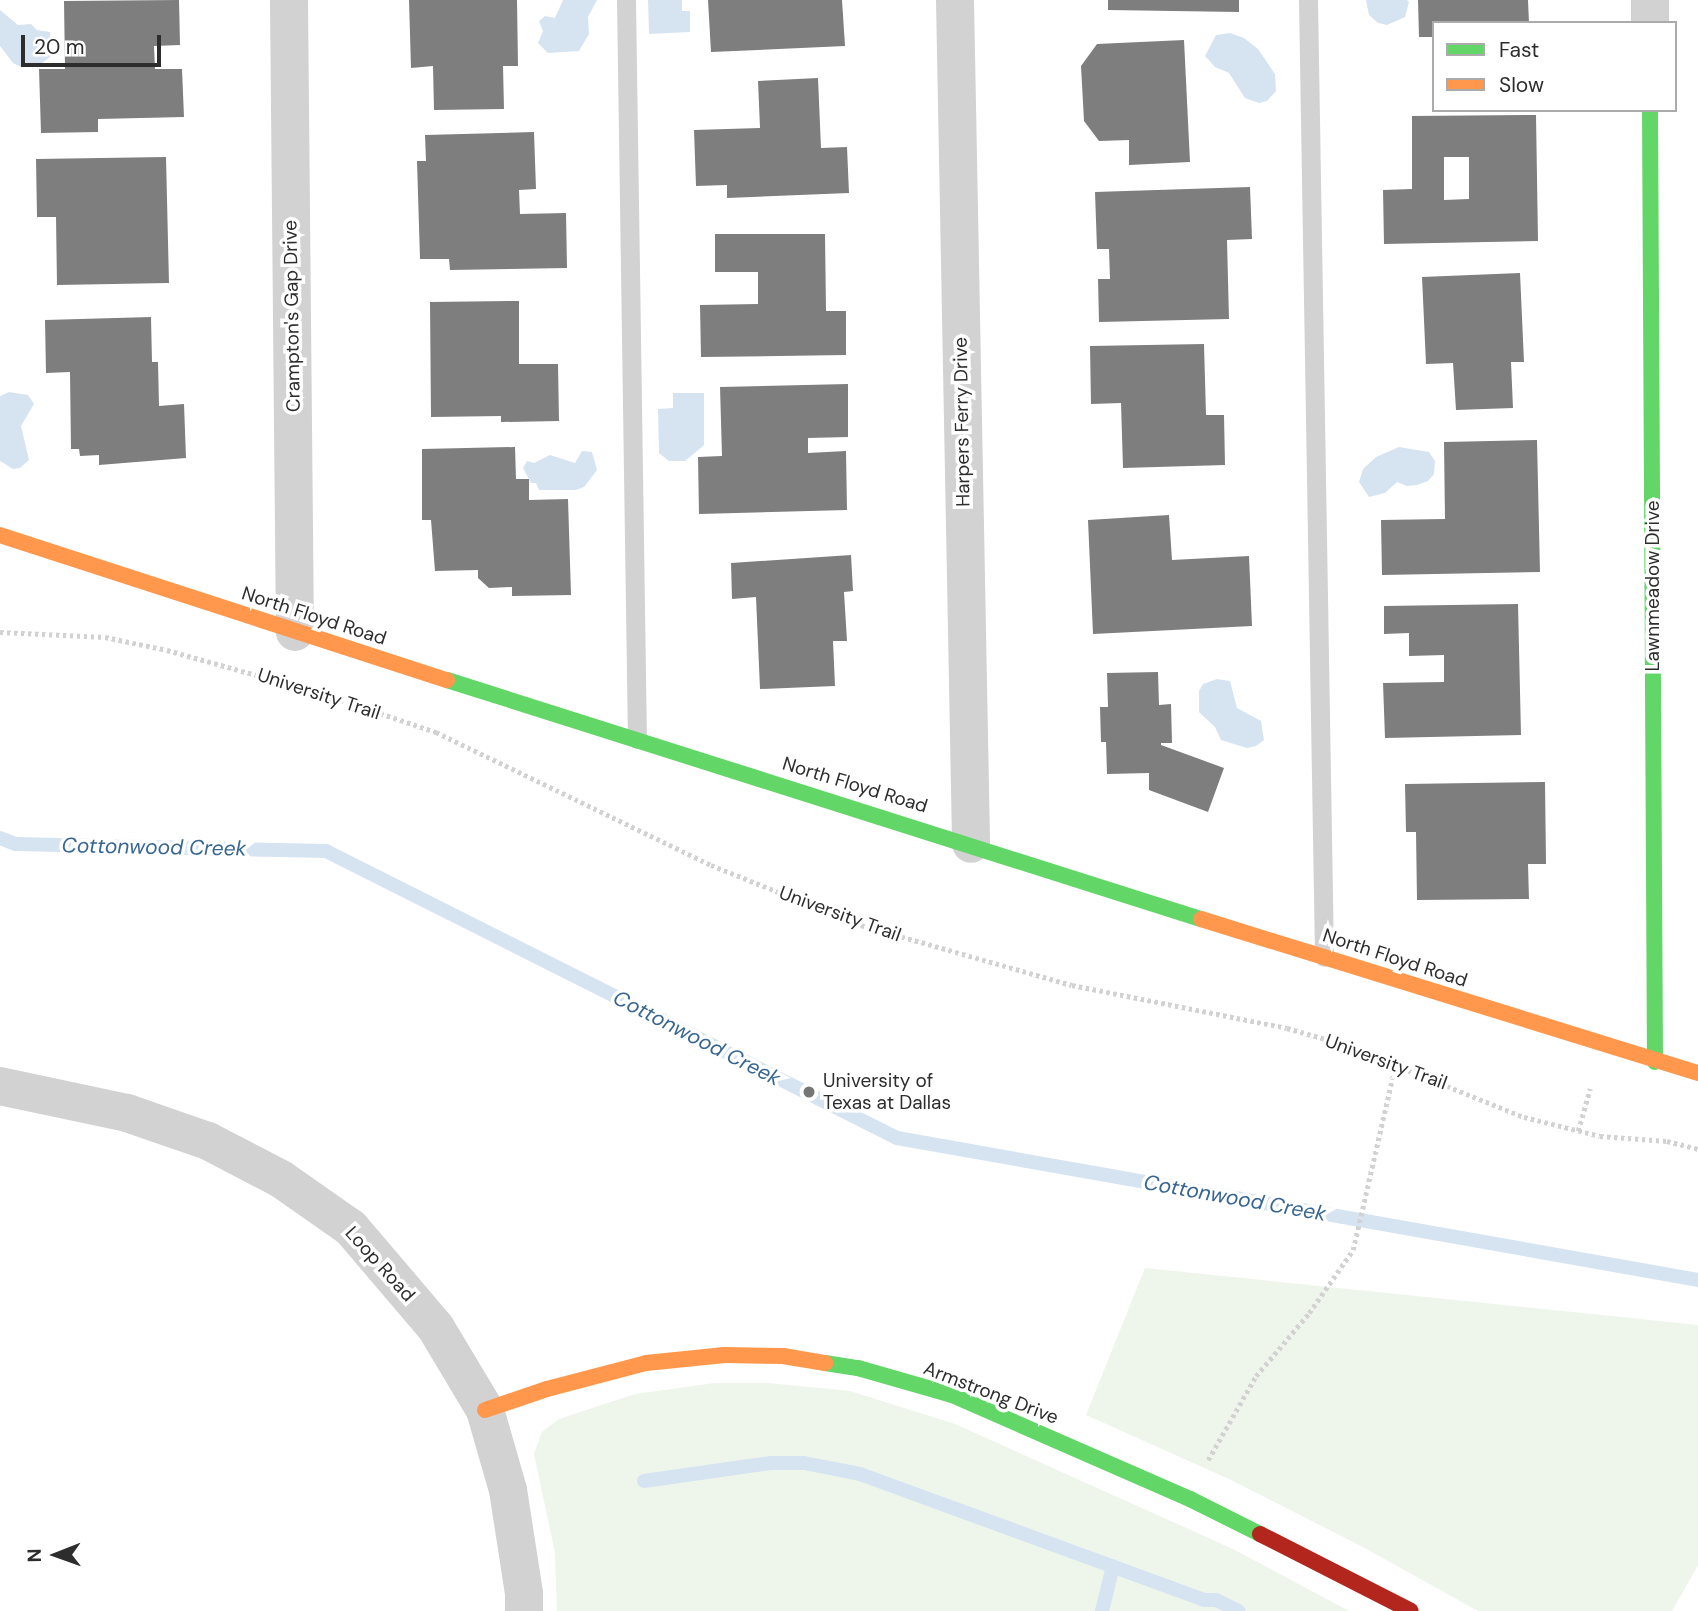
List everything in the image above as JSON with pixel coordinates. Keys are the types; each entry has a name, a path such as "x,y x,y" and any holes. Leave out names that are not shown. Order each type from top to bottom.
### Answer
{"street":[{"name":"Crampton's Gap Drive","path":"289,0 296,632"},
{"name":"Harpers Ferry Drive","path":"955,0 971,844"},
{"path":"1650,0 1650,21"},
{"name":"Lawnmeadow Drive","path":"1650,112 1655,1062"},
{"name":"North Floyd Road","path":"0,535 296,632 1655,1062 1698,1073"},
{"name":"Loop Road","path":"0,1086 127,1114 208,1141 281,1179 351,1228 436,1328 485,1410 508,1490 524,1593 524,1611"},
{"name":"Armstrong Drive","path":"485,1410 547,1389 646,1363 725,1355 783,1356 858,1368 952,1395 1190,1499 1411,1611"}],"lane":[{"path":"626,0 637,739"},
{"path":"1308,0 1324,957"}],"path":[{"name":"University Trail","path":"0,632 105,637 179,653 314,691 436,732 699,859 861,925 1072,985 1287,1028 1396,1063 1524,1117 1577,1131 1667,1141 1698,1149"},
{"path":"1190,1499 1203,1468 1256,1376 1309,1313 1353,1250 1396,1063"},
{"path":"1577,1131 1590,1088"}],"shaded area":[{"path":"1145,1268 1698,1325 1698,1565 1672,1611 1478,1611 1361,1546 1229,1479 1086,1415"},
{"path":"715,1383 768,1383 850,1391 955,1424 1233,1549 1349,1611 557,1611 555,1553 534,1454 542,1432 559,1419 635,1394"}],"water":[{"path":"563,0 597,0 588,17 589,34 579,51 548,53 538,43 543,31 539,21 545,16 555,18"},
{"path":"648,0 682,0 682,11 690,11 690,32 649,34"},
{"path":"1366,0 1409,2 1405,17 1387,25 1378,23 1369,15"},
{"path":"0,10 18,25 31,24 37,30 50,32 50,57 37,67 21,67 13,63 0,46"},
{"path":"1230,33 1244,38 1258,49 1275,74 1276,91 1267,101 1259,103 1245,98 1229,73 1215,67 1205,56 1216,35"},
{"path":"9,392 28,395 34,404 21,426 29,460 20,468 13,469 0,461 0,396"},
{"path":"673,393 704,393 704,445 685,461 669,461 659,453 658,409 673,408"},
{"path":"1399,447 1429,452 1435,461 1434,474 1428,481 1417,485 1407,486 1397,482 1385,493 1369,497 1359,482 1363,469 1376,457"},
{"path":"582,451 592,452 597,470 584,487 576,490 539,490 536,483 531,483 523,468 527,461 534,463 550,455 575,463"},
{"path":"1217,679 1230,681 1237,708 1261,721 1264,740 1256,746 1247,748 1221,740 1215,727 1199,712 1199,691 1203,684"}],"building":[{"path":"179,0 180,45 154,46 155,69 182,69 184,117 98,119 98,132 41,133 39,69 65,69 64,1"},
{"path":"409,0 517,0 518,66 503,66 504,109 434,110 433,66 411,68"},
{"path":"708,0 842,0 845,46 711,52"},
{"path":"1108,0 1239,0 1239,12 1108,10"},
{"path":"1418,0 1528,0 1529,21 1432,21 1432,37 1419,37"},
{"path":"1184,40 1190,162 1129,165 1129,140 1099,141 1084,121 1081,66 1097,44"},
{"path":"818,78 821,148 847,147 849,193 727,198 727,185 696,186 694,130 760,128 758,81"},
{"path":"1536,115 1538,241 1384,244 1383,190 1412,189 1412,116","holes":["1444,157 1469,157 1469,199 1444,200"]},
{"path":"534,132 536,189 519,190 520,214 566,213 567,268 450,270 449,259 420,259 417,161 426,161 425,135"},
{"path":"166,157 169,283 57,285 56,217 37,217 36,159"},
{"path":"1250,187 1252,239 1227,240 1229,319 1099,322 1098,279 1110,279 1109,249 1097,249 1095,192"},
{"path":"715,234 825,234 826,311 846,311 846,355 701,357 700,305 758,304 758,272 715,272"},
{"path":"1520,273 1524,362 1511,362 1513,408 1456,410 1453,363 1426,364 1422,277"},
{"path":"519,301 519,364 558,364 559,421 501,422 501,416 431,417 430,302"},
{"path":"151,317 152,362 158,362 159,406 184,404 186,458 99,465 99,455 80,456 79,449 71,449 70,372 46,373 45,320"},
{"path":"1204,344 1206,415 1224,415 1225,465 1123,468 1121,403 1091,404 1090,346"},
{"path":"848,384 848,437 808,438 808,453 846,451 847,510 699,514 698,457 722,456 720,387"},
{"path":"1537,440 1540,572 1382,575 1381,520 1445,519 1444,442"},
{"path":"515,447 516,479 529,479 529,500 568,499 571,595 512,596 512,587 489,588 478,578 478,570 435,571 431,520 422,520 422,449"},
{"path":"1169,515 1172,560 1249,556 1252,626 1093,634 1088,520"},
{"path":"851,555 853,591 844,592 847,641 833,641 835,686 760,689 756,597 732,599 731,563"},
{"path":"1518,604 1521,735 1385,738 1383,683 1444,682 1444,655 1409,656 1409,633 1384,634 1384,606"},
{"path":"1158,672 1159,705 1171,704 1172,743 1161,745 1224,768 1208,812 1149,790 1149,773 1107,774 1106,742 1101,742 1100,707 1108,707 1107,673"},
{"path":"1545,782 1546,864 1528,864 1529,899 1417,900 1416,832 1406,832 1405,784"}],"waterway":[{"name":"Cottonwood Creek","path":"0,838 16,844 326,851 897,1138 1698,1280"},
{"path":"644,1481 771,1463 804,1463 860,1474 1204,1600 1216,1600 1239,1611"},
{"path":"1102,1611 1113,1566"}],"traffic: fast":[{"path":"1650,112 1655,1062"},
{"path":"447,680 1201,919"},
{"path":"825,1363 858,1368 952,1395 1190,1499 1260,1534"}],"traffic: slow":[{"path":"0,535 447,680"},
{"path":"1201,919 1698,1073"},
{"path":"485,1410 547,1389 646,1363 725,1355 783,1356 825,1363"}],"traffic: jam":[{"path":"1260,1534 1411,1611"}],"place":[{"name":"University of Texas at Dallas","path":"809,1092"}]}
